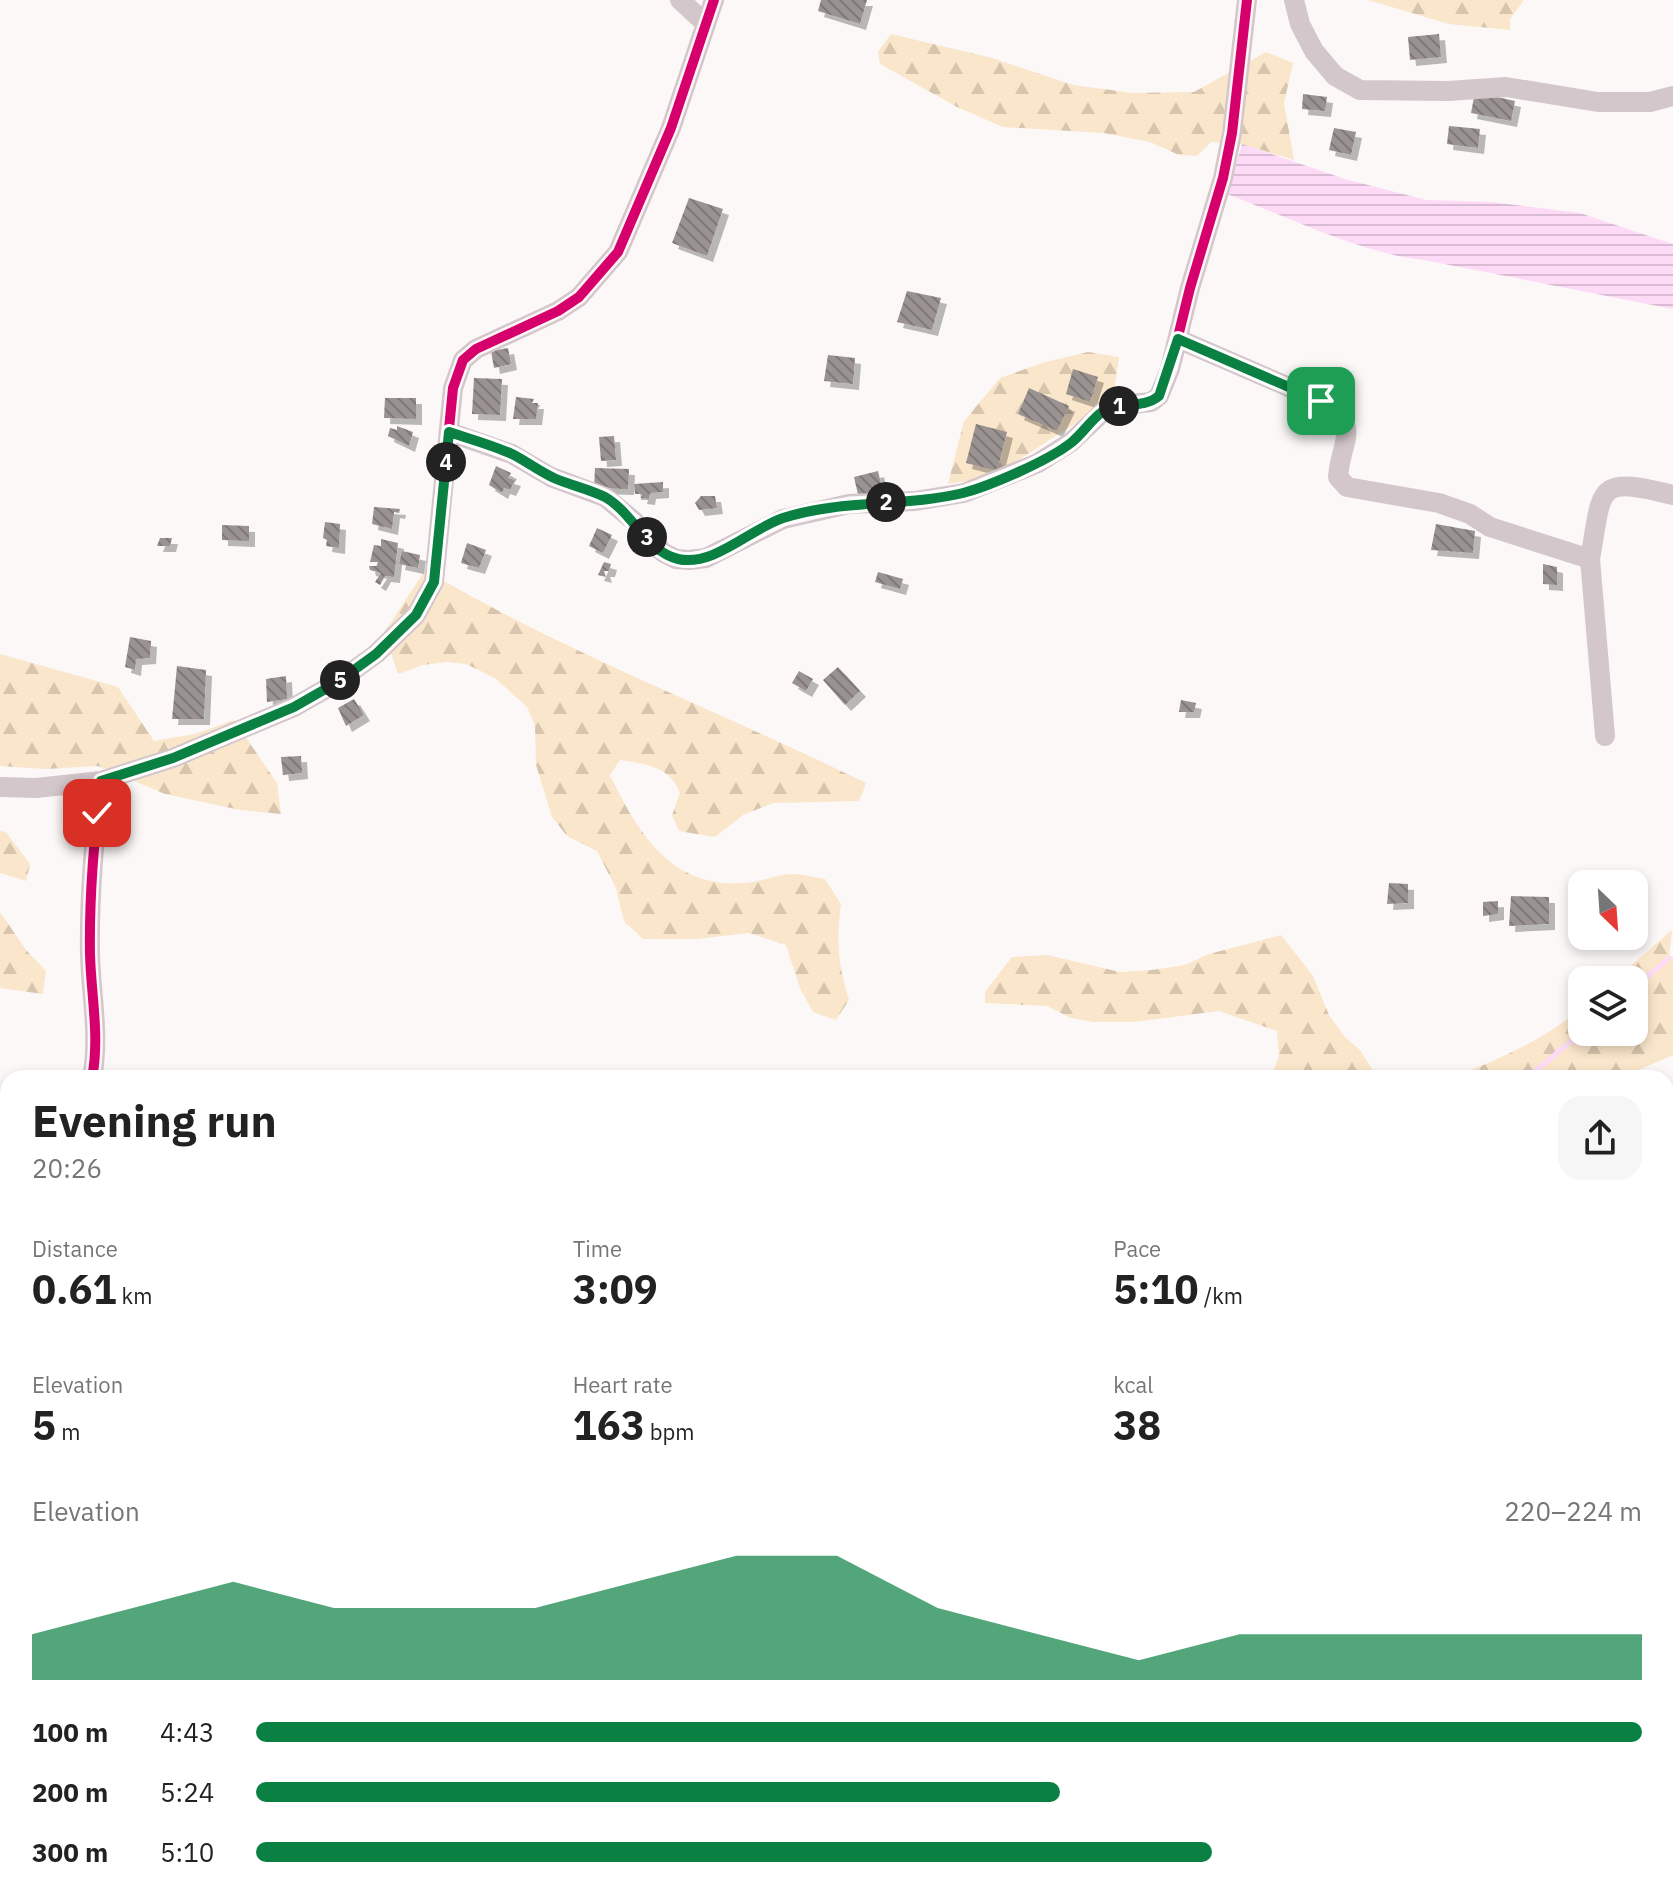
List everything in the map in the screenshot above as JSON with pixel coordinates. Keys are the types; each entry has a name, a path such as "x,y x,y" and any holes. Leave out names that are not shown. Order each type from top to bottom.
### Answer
{"street":[{"path":"680,0 706,24"},
{"path":"0,787 36,788 101,781 173,758 294,707 336,683 376,654 416,615 434,582 453,388 463,360 476,349 558,311 579,297 618,252 671,128 714,0"},
{"path":"449,432 512,454 551,477 605,497 634,521 664,553 676,559 698,559 706,558 783,519 849,504 915,501 964,493 1038,463 1071,442 1105,410 1151,402 1159,396 1178,339 1223,178 1232,133 1247,0"},
{"path":"1294,0 1300,24 1314,51 1335,76 1360,90 1448,91 1506,87 1598,102 1650,102 1673,96"},
{"path":"1178,339 1321,401 1339,412 1345,420 1346,435 1338,477 1347,487 1439,503 1470,514 1490,527 1590,559"},
{"path":"1605,736 1590,559 1599,508 1609,489 1618,485 1673,495"},
{"path":"93,1070 95,1042 90,928 93,855 101,781"}],"green space":[{"path":"1368,0 1524,0 1510,19 1510,30 1449,24"},
{"path":"891,34 992,58 1073,85 1133,93 1194,92 1266,52 1293,63 1284,103 1294,160 1241,144 1211,142 1197,156 1179,155 1150,142 1104,133 1003,127 957,107 880,64 878,52"},
{"path":"1088,352 1119,357 1113,399 1011,465 984,478 948,484 964,421 1000,378 1045,362"},
{"path":"425,570 587,655 866,783 859,801 773,803 743,815 715,837 679,831 672,815 680,793 676,784 663,772 648,765 620,760 610,775 632,817 660,853 677,867 697,877 745,883 794,874 825,879 841,904 839,952 849,1000 836,1020 813,1012 800,988 786,945 749,933 697,939 643,939 624,921 616,888 597,851 567,836 552,817 536,765 535,726 527,707 495,678 466,664 447,662 423,665 398,674 384,633"},
{"path":"0,654 118,687 154,741 195,734 234,720 277,783 281,814 240,810 165,794 98,766 46,769 0,766"},
{"path":"0,831 6,832 30,864 26,881 0,873"},
{"path":"0,912 26,950 46,971 43,994 0,988"},
{"path":"1672,930 1669,957 1673,957 1673,1055 1638,1070 1471,1070 1504,1056 1567,1019 1568,1046 1648,1046 1648,966 1630,966"},
{"path":"1281,935 1313,976 1329,1015 1344,1036 1360,1050 1373,1070 1274,1070 1279,1056 1277,1031 1219,1011 1134,1022 1094,1022 1071,1018 1047,1006 985,1003 985,992 1012,957 1047,955 1120,972 1185,965 1209,954"}],"shaded area":[{"path":"1242,144 1345,179 1426,200 1491,202 1580,213 1673,244 1673,309 1399,256 1324,233 1227,194"}],"building":[{"path":"821,0 867,0 860,24 818,11"},
{"path":"1439,34 1441,57 1410,60 1408,37"},
{"path":"1475,92 1515,101 1511,121 1471,113"},
{"path":"1303,94 1327,97 1325,111 1302,109"},
{"path":"1449,126 1480,129 1478,148 1447,144"},
{"path":"1334,128 1356,132 1351,155 1329,150"},
{"path":"689,198 723,209 707,256 672,243"},
{"path":"907,291 941,298 932,330 897,322"},
{"path":"508,348 511,364 494,368 491,351"},
{"path":"828,355 855,358 853,384 824,381"},
{"path":"1073,369 1098,377 1090,402 1066,394"},
{"path":"474,378 502,379 500,415 472,414"},
{"path":"1029,388 1069,406 1057,431 1018,414"},
{"path":"516,397 534,399 532,403 538,403 536,419 513,419"},
{"path":"385,398 416,398 416,419 384,418"},
{"path":"976,424 1007,432 997,471 966,463"},
{"path":"397,426 413,432 409,446 388,436 390,428 397,430"},
{"path":"614,436 616,460 601,461 599,437"},
{"path":"496,466 511,473 508,478 515,480 510,490 504,488 502,493 489,485"},
{"path":"595,468 629,469 628,489 594,488"},
{"path":"878,471 883,492 859,499 854,477"},
{"path":"663,482 663,492 650,493 649,499 635,494 634,484"},
{"path":"701,496 715,496 717,508 699,510 695,503"},
{"path":"374,507 400,509 399,513 394,512 392,529 372,524"},
{"path":"325,522 340,524 339,548 326,546 327,540 323,538"},
{"path":"1436,524 1475,531 1473,553 1431,550"},
{"path":"222,525 249,526 249,541 222,540"},
{"path":"597,528 612,535 603,553 589,546"},
{"path":"160,538 172,538 170,546 157,546"},
{"path":"381,539 398,543 394,577 385,576 380,585 375,582 381,573 370,570 369,566 377,566 378,562 370,562 374,545 381,546"},
{"path":"467,543 486,550 479,568 461,563"},
{"path":"402,551 420,555 418,568 399,564"},
{"path":"604,562 611,564 609,571 604,571 606,577 598,575"},
{"path":"1543,564 1557,567 1557,585 1543,584"},
{"path":"878,572 903,579 900,589 875,582"},
{"path":"130,637 151,641 150,658 136,659 135,670 125,667"},
{"path":"177,666 206,670 204,719 172,719"},
{"path":"838,667 860,691 845,705 823,680"},
{"path":"799,671 813,679 806,691 792,683"},
{"path":"286,676 287,699 267,702 266,679"},
{"path":"354,699 364,715 346,726 338,708"},
{"path":"1181,700 1196,703 1194,712 1179,712"},
{"path":"301,756 302,773 283,775 281,757"},
{"path":"1389,883 1408,884 1408,903 1387,904"},
{"path":"1511,896 1549,897 1549,924 1509,926"},
{"path":"1498,901 1498,914 1483,916 1483,902"}],"waterway":[{"path":"1648,976 1669,958"},
{"path":"1537,1070 1568,1044"}],"cycle path":[{"path":"93,1070 95,1032 90,911 101,781 173,758 294,707 336,683 376,654 416,615 434,582 453,388 463,360 476,349 558,311 579,297 618,252 671,128 714,0"},
{"path":"449,432 512,454 551,477 605,497 634,521 664,553 676,559 689,560 706,558 783,519 849,504 915,501 964,493 1038,463 1071,442 1105,410 1151,402 1159,396 1170,369 1223,178 1232,133 1247,0"}],"route":[{"path":"97,813 101,781 173,758 294,707 336,683 376,654 416,615 434,582 449,432 512,454 551,477 605,497 634,521 664,553 676,559 689,560 706,558 748,534 783,519 849,504 915,501 964,493 1038,463 1071,442 1105,410 1151,402 1159,396 1178,339 1321,401"}]}
